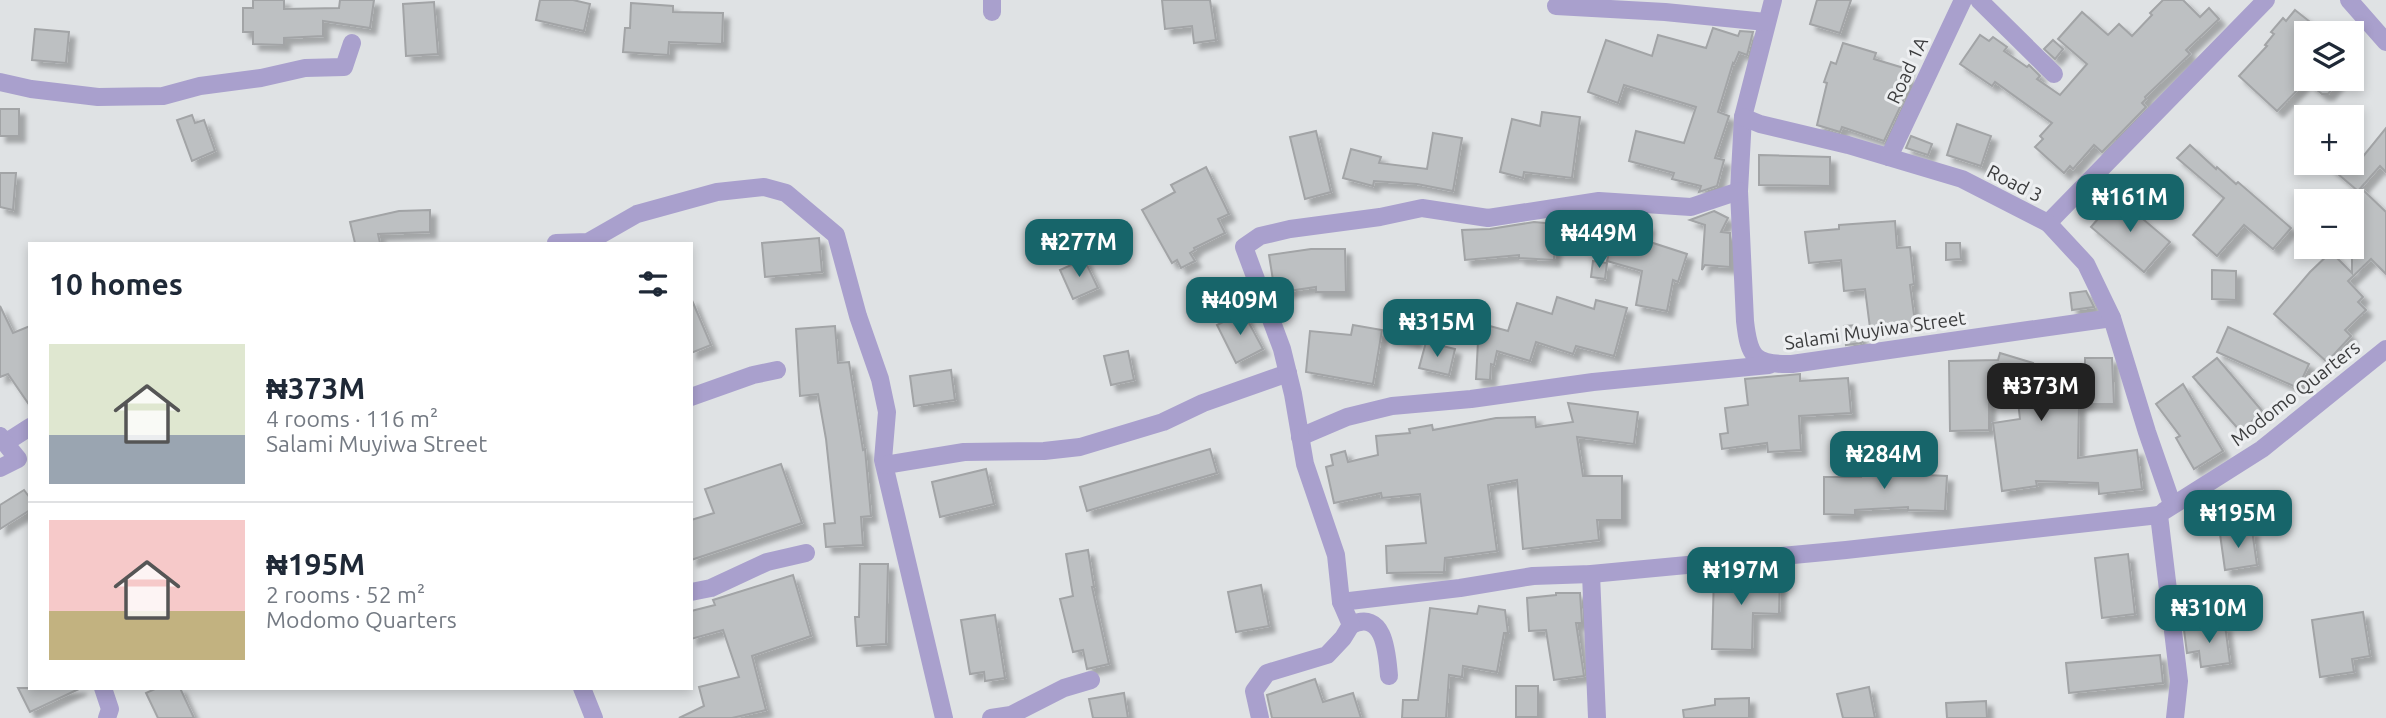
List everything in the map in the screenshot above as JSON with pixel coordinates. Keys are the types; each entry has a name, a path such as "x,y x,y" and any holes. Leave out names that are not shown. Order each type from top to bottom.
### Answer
{"street":[{"name":"Salami Muyiwa Street","path":"1773,0 1743,117 1739,191 1747,341 1754,356 1769,365 1792,364 2112,318"},
{"name":"Road 1A","path":"1889,157 1963,0"},
{"path":"1979,0 2054,74"},
{"path":"2239,0 2260,6"},
{"path":"2348,0 2386,42"},
{"path":"1556,6 1665,12 1766,22"},
{"name":"Road 3","path":"1743,117 1962,179 2048,223 2260,6"},
{"path":"0,82 31,89 99,97 163,96 200,86 261,78 305,68 344,67 352,43"},
{"path":"588,242 637,214 717,192 764,187 786,193 836,235 880,379 887,412 885,465 944,718"},
{"path":"1352,625 1340,602 1336,555 1311,486 1282,349 1244,247 1260,236 1290,229 1380,217 1423,208 1488,218 1599,201 1691,206 1739,191"},
{"path":"2048,223 2086,264 2112,318 2147,432 2165,510 2179,681 2175,718"},
{"name":"Modomo Quarters","path":"2165,510 2262,449 2385,353"},
{"path":"1300,437 1347,416 1392,406 1461,400 1593,382 1769,365"},
{"path":"693,396 752,375 777,370"},
{"path":"885,465 964,452 1044,451 1080,447 1163,422 1203,403 1288,373"},
{"path":"0,468 18,459 3,440 28,428"},
{"path":"1340,602 1460,588 1533,576 1591,574 1846,550 2165,510"},
{"path":"693,592 711,588 766,562 806,553"},
{"path":"1591,574 1597,718"},
{"path":"1260,718 1254,691 1267,673 1327,655 1352,625 1360,621 1380,629 1385,640 1389,676"},
{"path":"991,718 1010,715 1064,688 1091,680"},
{"path":"104,690 110,709 107,718"},
{"path":"583,690 594,718"}],"building":[{"path":"253,0 284,0 284,9 339,8 340,0 374,0 370,28 323,21 323,36 284,38 284,45 253,44 253,32 243,32 243,8 253,8"},
{"path":"540,0 573,0 590,4 584,31 536,20"},
{"path":"1162,0 1210,0 1216,40 1194,43 1192,26 1165,29"},
{"path":"1817,0 1851,0 1840,33 1810,24"},
{"path":"2163,0 2183,0 2200,17 2209,8 2219,19 2186,50 2190,54 2145,97 2142,103 2146,107 2102,152 2094,145 2073,169 2070,166 2064,173 2035,147 2043,139 2040,136 2052,123 1995,82 1992,86 1960,64 1980,35 1989,41 1993,37 2007,47 2004,51 2027,67 2029,65 2040,76 2037,79 2060,95 2087,64 2058,39 2082,12 2108,35 2119,24 2132,36"},
{"path":"434,2 438,54 406,56 403,4"},
{"path":"631,3 673,6 673,12 723,13 722,44 669,42 668,55 623,52 625,28 630,28"},
{"path":"2295,10 2309,21 2294,21 2294,91 2296,91 2277,111 2239,76 2267,46 2265,45 2274,34 2271,32 2283,18 2286,21"},
{"path":"1713,28 1738,36 1740,31 1753,32 1747,55 1739,52 1733,63 1718,112 1729,116 1715,158 1724,160 1717,186 1699,192 1701,186 1672,179 1674,173 1629,161 1636,131 1684,143 1696,107 1624,85 1618,103 1588,92 1606,40 1652,56 1658,35 1706,48"},
{"path":"35,29 69,32 66,63 32,60"},
{"path":"2053,40 2063,49 2055,59 2044,49"},
{"path":"1843,43 1876,53 1874,59 1907,69 1905,76 1910,78 1903,101 1884,141 1842,127 1840,132 1817,125 1827,83 1824,82 1831,62 1836,64"},
{"path":"0,109 19,109 19,136 0,136"},
{"path":"1542,112 1580,117 1572,178 1524,172 1523,178 1500,172 1512,119 1540,126"},
{"path":"192,115 195,123 204,120 215,151 192,161 177,120"},
{"path":"1957,124 1991,136 1981,166 1947,155"},
{"path":"2386,128 2386,172 2380,166 2360,189 2356,189 2339,175 2364,175 2364,155"},
{"path":"1316,131 1331,192 1305,199 1290,137"},
{"path":"1433,133 1462,138 1453,191 1417,184 1374,181 1373,186 1343,178 1351,149 1381,157 1379,163 1427,169"},
{"path":"1911,136 1932,144 1928,155 1906,148"},
{"path":"2190,145 2291,228 2273,249 2244,225 2217,256 2193,235 2224,198 2177,158"},
{"path":"1759,155 1830,157 1830,186 1759,185"},
{"path":"1206,167 1229,214 1218,219 1225,233 1194,248 1190,253 1195,261 1181,268 1177,260 1172,263 1142,210 1175,192 1171,185"},
{"path":"0,173 16,173 13,210 0,207"},
{"path":"2364,191 2386,212 2386,274 2371,259 2348,281 2363,297 2358,302 2366,310 2345,330 2351,336 2327,362 2274,314 2324,259 2338,259 2352,273 2352,259 2364,259"},
{"path":"2117,197 2170,242 2144,272 2091,227"},
{"path":"430,210 430,232 378,234 380,242 355,242 350,222 399,211"},
{"path":"1714,211 1728,218 1721,232 1730,233 1730,267 1705,265 1702,270 1705,225 1690,220"},
{"path":"1618,218 1648,226 1644,240 1687,254 1678,282 1673,280 1667,311 1636,305 1642,271 1607,261"},
{"path":"1895,221 1897,248 1910,247 1914,284 1910,285 1915,322 1870,328 1865,289 1844,291 1841,260 1809,263 1805,232 1839,229 1839,225"},
{"path":"1534,222 1556,224 1554,260 1519,258 1519,255 1465,260 1462,230"},
{"path":"819,238 822,272 765,277 762,243"},
{"path":"1946,243 1960,243 1961,259 1946,260"},
{"path":"1311,249 1345,249 1346,292 1316,292 1316,287 1275,293 1269,255"},
{"path":"1084,259 1098,288 1073,299 1060,270"},
{"path":"1593,261 1607,263 1605,279 1591,277"},
{"path":"2212,270 2236,271 2236,300 2212,299"},
{"path":"2086,291 2094,307 2072,310 2070,293"},
{"path":"1557,297 1594,309 1596,300 1627,308 1614,356 1576,346 1573,354 1536,342 1530,361 1497,351 1494,365 1491,364 1490,380 1476,379 1479,323 1508,331 1517,303 1552,314"},
{"path":"693,303 711,345 693,352"},
{"path":"0,306 13,333 28,327 28,403 8,374 0,377"},
{"path":"1395,309 1421,316 1415,342 1388,336"},
{"path":"1243,312 1263,349 1236,363 1217,325"},
{"path":"1353,325 1382,330 1373,384 1306,372 1310,331 1351,335"},
{"path":"1858,325 1861,343 1846,345 1844,326"},
{"path":"835,326 838,363 849,362 863,450 865,449 871,516 861,517 863,545 826,547 824,524 835,523 826,439 818,394 800,396 796,329"},
{"path":"2228,327 2309,364 2298,388 2217,352"},
{"path":"1426,342 1455,349 1449,375 1419,368"},
{"path":"1128,351 1134,380 1111,385 1104,356"},
{"path":"2000,353 2033,363 2029,378 2085,374 2085,358 2112,358 2114,404 2079,404 2078,458 2137,450 2142,489 2099,494 2098,483 2036,481 2037,486 2002,491 1993,423 2020,419 2017,393 1989,384 1989,430 1950,431 1949,361 1998,360"},
{"path":"2217,358 2263,412 2240,431 2193,377"},
{"path":"951,370 955,400 914,406 910,376"},
{"path":"1800,374 1800,381 1848,378 1851,413 1799,416 1801,450 1768,452 1767,443 1722,449 1720,434 1728,433 1725,408 1748,405 1745,379"},
{"path":"2183,384 2223,451 2194,469 2176,438 2180,436 2156,404"},
{"path":"1568,403 1638,412 1634,444 1577,437 1583,476 1622,476 1622,520 1597,520 1599,540 1523,549 1517,480 1488,485 1497,551 1445,558 1444,572 1387,573 1386,546 1426,543 1420,494 1382,498 1381,493 1334,503 1326,467 1333,465 1331,455 1345,451 1348,462 1378,455 1376,436 1410,433 1409,429 1432,425 1433,430 1496,418 1535,417 1536,427 1573,422"},
{"path":"1210,449 1217,473 1087,511 1080,487"},
{"path":"1901,462 1902,474 1947,476 1945,511 1908,510 1908,507 1855,510 1855,515 1824,514 1824,477 1861,477 1860,464"},
{"path":"781,464 802,523 693,559 693,519 714,513 705,489"},
{"path":"986,469 994,504 940,517 932,482"},
{"path":"24,490 28,495 28,511 0,529 0,505"},
{"path":"2252,530 2257,565 2225,570 2220,534"},
{"path":"1088,550 1092,587 1109,664 1087,669 1083,650 1073,652 1060,599 1073,596 1066,554"},
{"path":"2128,554 2135,614 2102,618 2095,558"},
{"path":"860,564 888,564 886,644 857,646 855,617 859,617"},
{"path":"1714,574 1780,575 1779,614 1753,613 1752,650 1712,649"},
{"path":"793,575 811,636 752,656 766,710 732,718 679,718 704,706 699,687 739,677 723,630 693,638 693,610 715,605 713,600"},
{"path":"1261,585 1269,626 1236,632 1228,592"},
{"path":"1556,593 1580,593 1582,623 1576,623 1584,676 1554,680 1546,630 1529,631 1527,598"},
{"path":"1479,606 1505,610 1508,633 1504,633 1497,672 1463,666 1462,677 1449,675 1446,718 1402,718 1403,700 1418,700 1430,608 1477,614"},
{"path":"2363,612 2370,656 2352,659 2354,672 2320,677 2312,620"},
{"path":"995,615 1005,678 985,681 984,672 970,674 961,620"},
{"path":"2225,625 2230,663 2201,667 2199,651 2187,653 2184,630"},
{"path":"2160,655 2163,683 2069,693 2066,663"},
{"path":"1315,679 1323,702 1353,693 1361,718 1272,718 1267,695"},
{"path":"1516,686 1538,686 1538,717 1516,717"},
{"path":"1869,687 1875,718 1843,718 1837,694"},
{"path":"18,688 77,690 30,712"},
{"path":"153,690 181,690 194,718 158,718 146,693"},
{"path":"1124,693 1128,718 1093,718 1089,699"},
{"path":"1749,698 1749,718 1684,718 1683,710 1715,705 1715,699"},
{"path":"1986,701 1987,718 1947,718 1946,703"}]}
